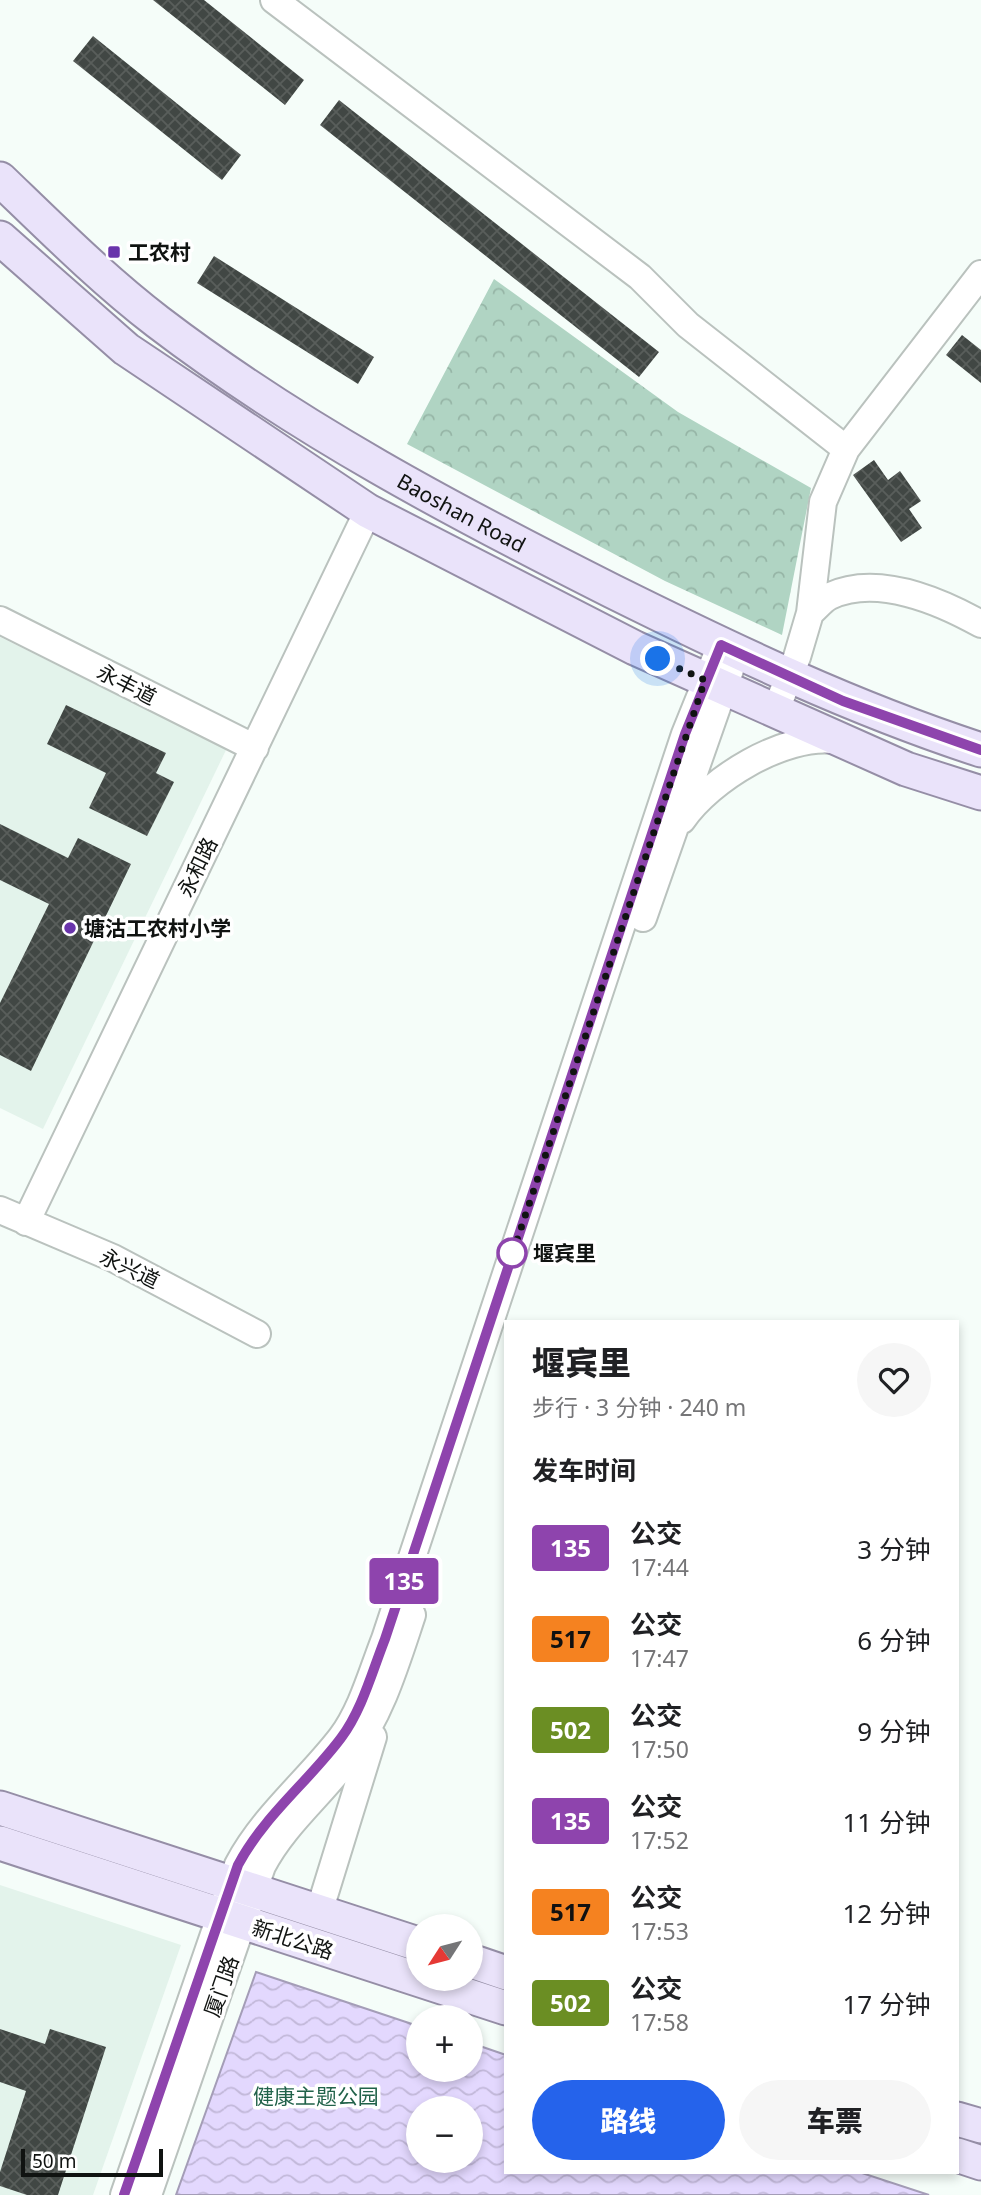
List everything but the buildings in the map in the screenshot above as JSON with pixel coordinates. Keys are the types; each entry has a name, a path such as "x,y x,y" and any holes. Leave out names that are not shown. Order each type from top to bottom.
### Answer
{"main road":[{"name":"Baoshan Road","path":"0,179 75,250 158,322 250,386 362,458 469,519 729,650 895,720 981,750"},
{"name":"Baoshan Road","path":"0,238 126,349 368,511 533,598 714,684 906,769 981,793"},
{"path":"906,769 981,818"},
{"name":"新北公路","path":"0,1808 406,1940"},
{"name":"新北公路","path":"0,1843 504,2007"},
{"path":"483,1965 504,1972"},
{"path":"959,2120 981,2126"},
{"path":"959,2156 981,2163"}],"street":[{"path":"274,0 640,277 688,326 846,449"},
{"path":"775,712 810,613 823,502 846,449 981,274"},
{"name":"永和路","path":"26,1222 368,511"},
{"path":"810,613 829,596 863,588 920,594 981,624"},
{"name":"永丰道","path":"0,620 255,748"},
{"name":"厦门路","path":"148,2195 259,1830 327,1755 355,1716 385,1639 714,684 729,650"},
{"name":"厦门路","path":"508,1320 671,836 714,684"},
{"path":"671,836 696,802 741,769 804,739 838,740"},
{"name":"永兴道","path":"0,1210 113,1258 257,1334"},
{"name":"厦门路","path":"242,1887 349,1757 373,1722 386,1695 504,1334"},
{"path":"319,1912 386,1695"},
{"name":"厦门路","path":"124,2195 232,1919"}],"shaded area":[{"name":"塘沽工农村小学","path":"0,637 227,748 43,1129 0,1108"},
{"path":"0,1885 181,1945 93,2195 0,2195"}],"green space":[{"path":"494,279 678,412 811,488 782,635 665,581 407,444"}],"water":[{"name":"健康主题公园","path":"256,1972 406,2022 406,2082 483,2082 483,2047 504,2054 504,2174 865,2174 929,2195 176,2195"}],"bus line":[{"name":"135","path":"124,2195 199,1980 226,1892 238,1865 259,1830 327,1755 355,1716 385,1639 685,734 721,645 843,701 981,750"}],"place":[{"name":"工农村","path":"114,252"},
{"name":"塘沽工农村小学","path":"70,928"},
{"name":"堰宾里","path":"512,1253"}],"route":[{"path":"512,1253 509,1264 705,680 658,659"}]}
